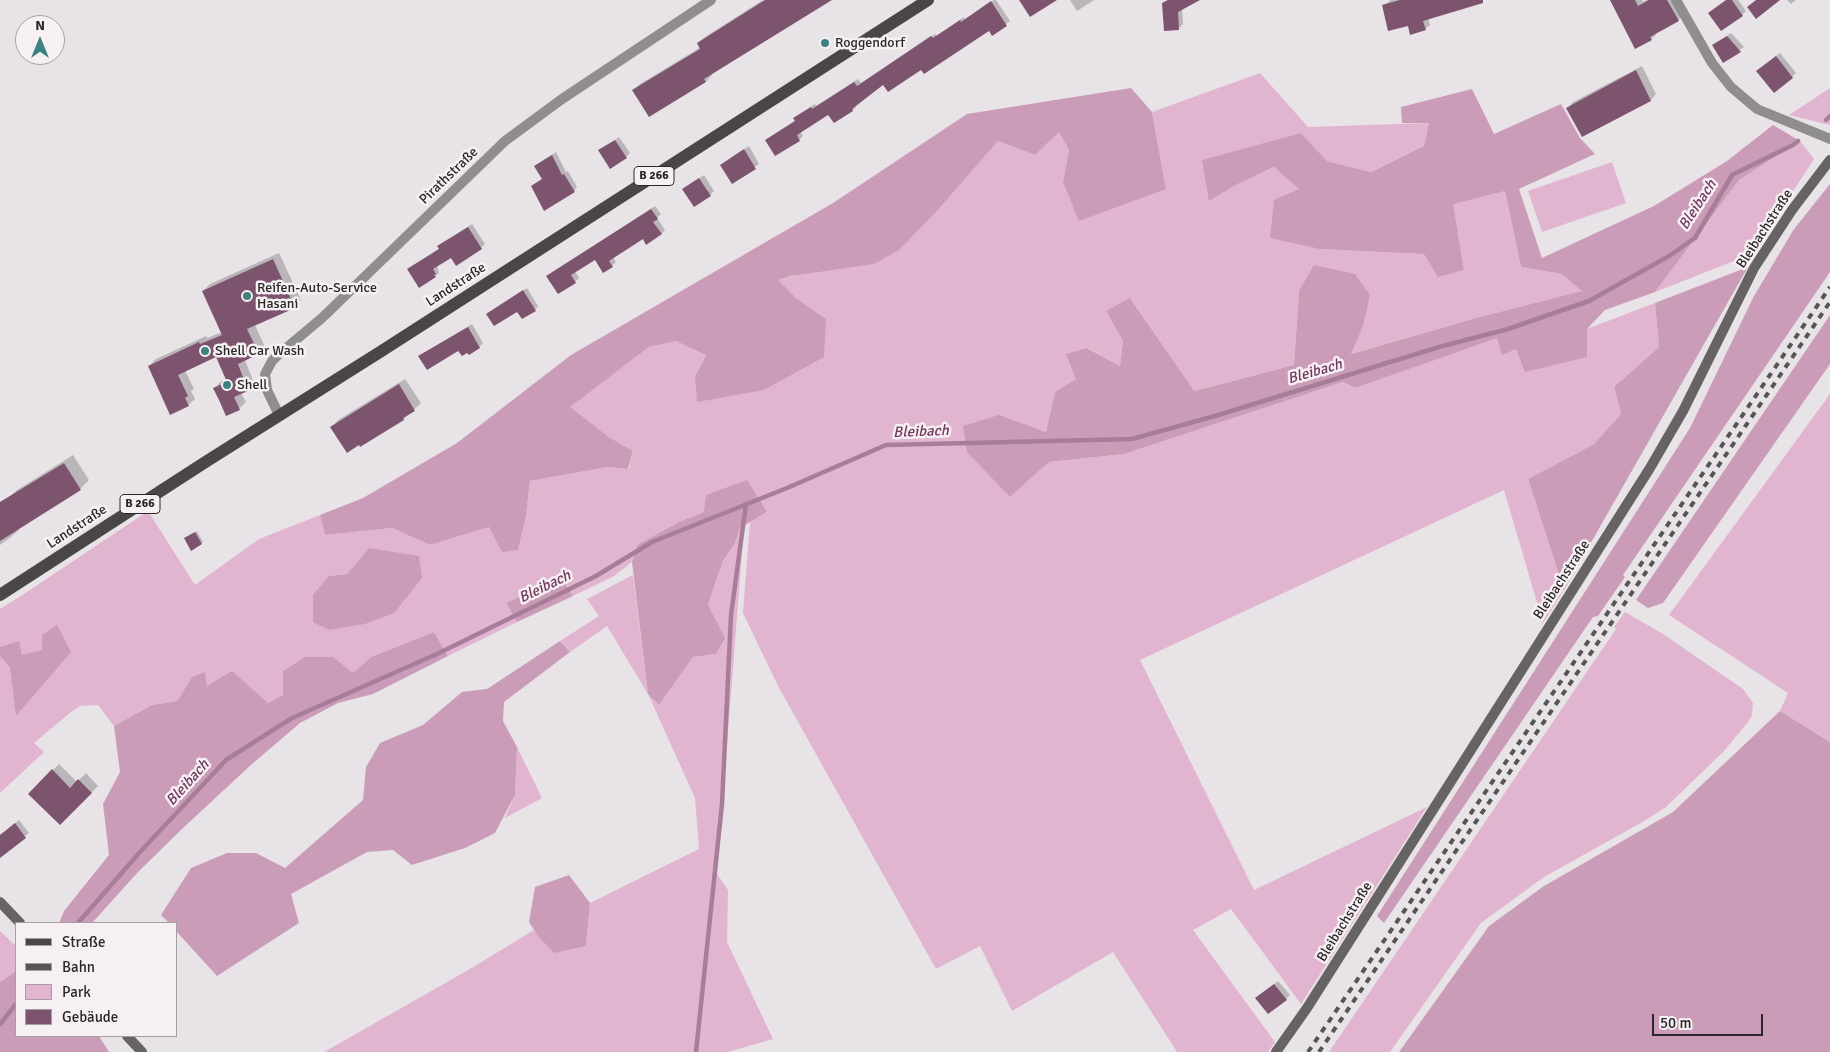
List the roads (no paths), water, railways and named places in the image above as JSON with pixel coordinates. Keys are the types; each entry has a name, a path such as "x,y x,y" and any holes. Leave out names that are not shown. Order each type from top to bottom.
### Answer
{"main road":[{"name":"Landstraße","path":"0,595 928,0"},
{"name":"Bleibachstraße","path":"1276,1052 1307,1008 1650,468 1687,404 1754,268 1792,210 1830,160"},
{"path":"0,902 19,922"},
{"path":"128,1037 142,1052"}],"street":[{"path":"1676,0 1712,63 1732,88 1757,109 1830,139"},
{"name":"Pirathstraße","path":"280,415 267,390 265,374 278,354 322,318 505,141 562,99 708,2"}],"waterway":[{"name":"Bleibach","path":"1826,120 1830,116"},
{"name":"Bleibach","path":"79,922 140,852 226,760 292,718 437,654 596,576 652,542 787,488 886,445 1132,439 1215,416 1439,347 1508,329 1589,301 1669,256 1695,238 1732,175 1798,141"},
{"path":"696,1052 722,804 731,615 746,504"},
{"name":"Bleibach","path":"0,1024 15,1005"}],"railway":[{"path":"1308,1052 1830,287"},
{"path":"1319,1052 1830,302"}],"place":[{"name":"Roggendorf","path":"825,43"},
{"name":"Reifen-Auto-Service Hasani","path":"247,296"},
{"name":"Shell Car Wash","path":"205,351"},
{"name":"Shell","path":"227,385"}]}
